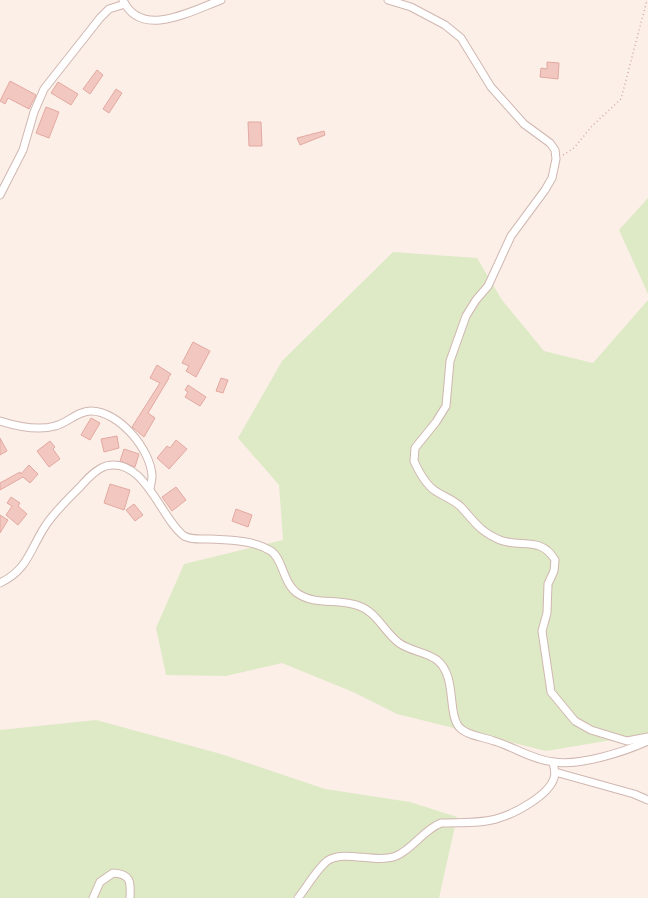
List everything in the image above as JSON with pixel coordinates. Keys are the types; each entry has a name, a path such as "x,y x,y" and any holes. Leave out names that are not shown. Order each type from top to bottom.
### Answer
{"street":[{"path":"0,195 23,150 34,112 44,89 100,18 109,9 124,2 134,14 142,19 157,22 202,8 221,0"},
{"path":"388,0 411,7 455,31 462,38 491,87 524,124 550,143 555,150 556,159 552,178 545,190 510,236 488,286 476,300 466,316 450,361 446,406 436,422 415,448 414,460 433,489 461,507 474,523 485,533 512,543 535,544 549,552 555,560 554,571 548,584 547,613 542,636 551,692 564,710 580,724 603,734 627,741 648,737"},
{"path":"0,422 14,426 43,427 54,426 82,412 94,411 103,414 127,429 138,442 152,476 150,488"},
{"path":"0,583 18,572 24,565 49,521 84,482 104,467 112,465 122,467 138,477 150,488 180,531 187,537 246,542 267,549 274,553 290,586 298,594 312,600 348,602 360,606 376,617 401,644 438,661 445,670 458,724 463,731 553,762 569,762 604,756 628,750 648,741"},
{"path":"298,898 327,861 336,857 385,859 402,853 427,831 441,823 500,818 543,794 553,782 555,772 553,762"},
{"path":"555,772 634,794 648,800"},
{"path":"93,898 100,882 113,873 126,875 129,879 130,898"}],"path":[{"path":"556,159 574,148 592,126 621,99 647,0"}],"green space":[{"path":"648,198 648,294 619,230"},
{"path":"393,252 477,258 502,300 544,351 593,363 648,300 648,734 546,751 397,714 353,692 282,663 226,676 166,675 156,628 184,564 283,540 279,485 238,438 282,361"},
{"path":"96,720 221,754 325,789 410,802 457,817 439,898 0,898 0,730"}],"building":[{"path":"547,62 559,63 558,79 540,77 541,68 547,69"},
{"path":"97,70 103,75 90,94 83,89"},
{"path":"10,81 36,95 29,109 8,98 5,104 0,101"},
{"path":"58,82 78,94 71,105 51,93"},
{"path":"116,89 122,93 109,113 103,109"},
{"path":"46,107 59,112 49,138 36,133"},
{"path":"248,122 261,122 262,146 249,146"},
{"path":"324,131 325,135 300,145 297,138"},
{"path":"193,342 210,351 196,377 186,371 189,366 182,363"},
{"path":"157,365 171,374 148,413 155,418 144,437 132,427 160,383 150,378"},
{"path":"221,378 228,380 223,393 216,391"},
{"path":"188,385 206,397 200,406 185,397 188,392 185,390"},
{"path":"91,418 100,423 90,440 81,435"},
{"path":"117,436 119,448 104,452 101,439"},
{"path":"0,438 7,451 0,455"},
{"path":"176,440 187,449 169,469 157,458 167,446 170,448"},
{"path":"50,441 55,447 53,449 60,459 49,467 37,451"},
{"path":"124,449 139,454 135,467 120,461"},
{"path":"29,465 38,474 30,483 23,477 0,490 0,483 20,472 21,474"},
{"path":"110,484 130,490 124,510 104,503"},
{"path":"176,487 186,500 172,511 162,497"},
{"path":"11,497 20,503 18,506 27,514 18,525 6,515 12,506 7,503"},
{"path":"134,504 143,515 135,521 126,510"},
{"path":"236,509 252,515 248,527 232,521"},
{"path":"0,515 8,520 0,533"}]}
